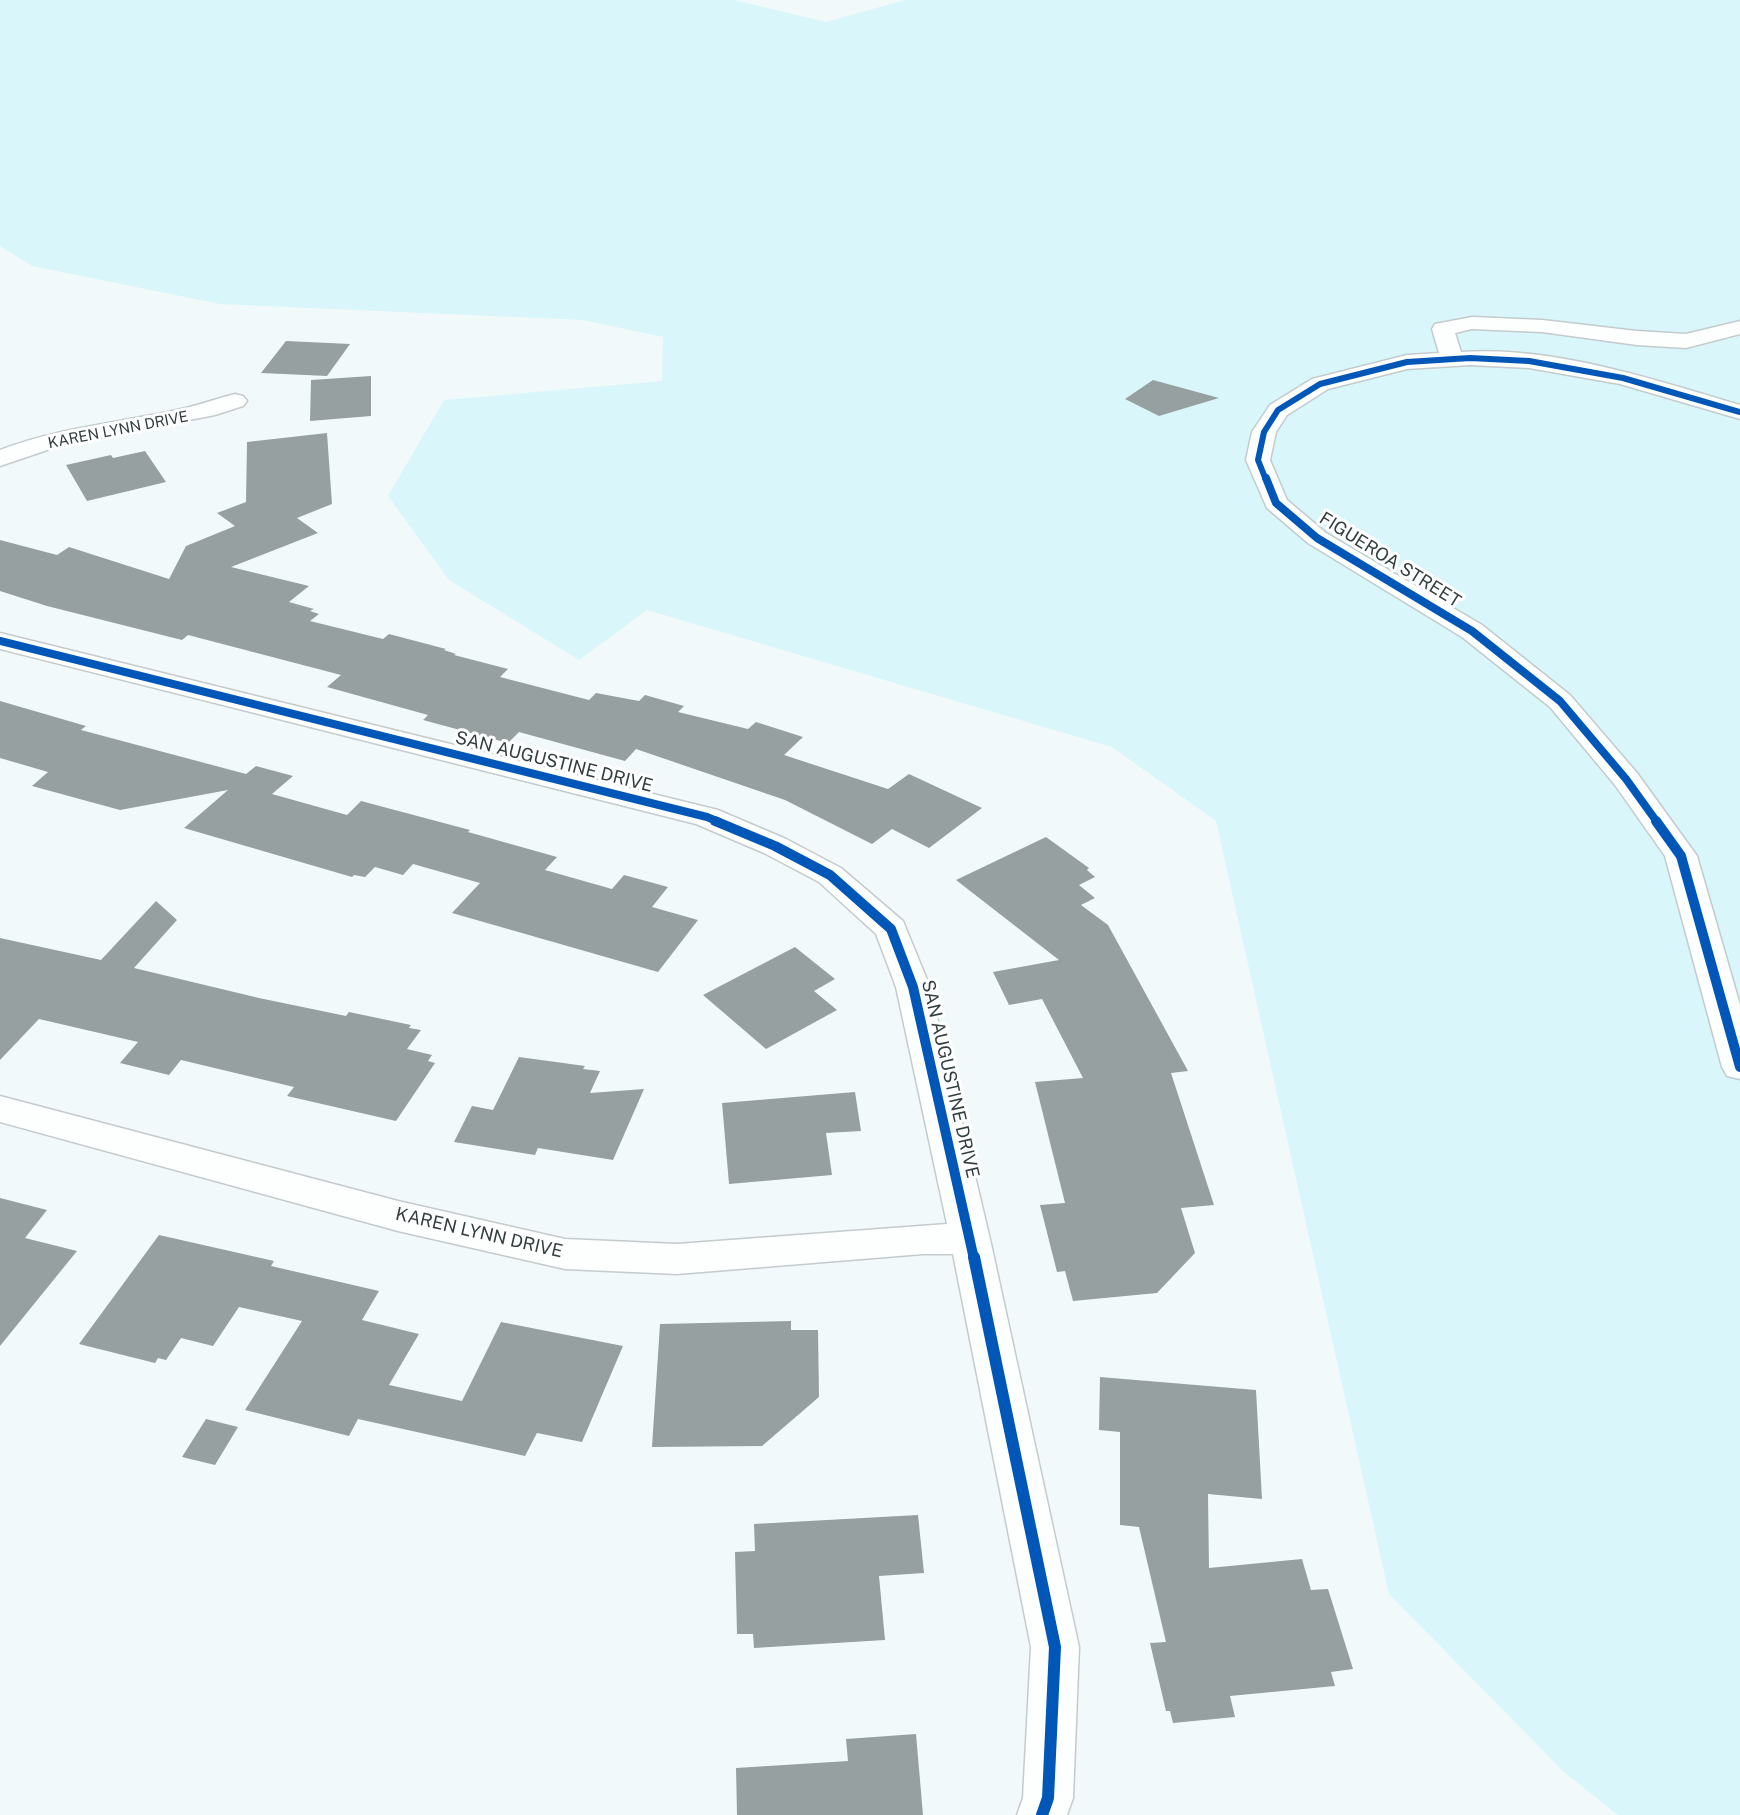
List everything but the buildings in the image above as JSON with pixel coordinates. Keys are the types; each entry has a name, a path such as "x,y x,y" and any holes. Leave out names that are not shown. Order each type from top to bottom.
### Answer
{"street":[{"path":"1452,359 1443,329 1472,323 1542,326 1637,339 1686,341 1740,327"},
{"name":"FIGUEROA STREET","path":"1740,412 1623,378 1529,361 1452,359 1407,362 1320,384 1278,410 1264,432 1258,460 1276,503 1317,537 1472,631 1560,701 1626,779 1681,856 1740,1067"},
{"name":"KAREN LYNN DRIVE","path":"0,459 76,436 206,412 235,400"},
{"name":"SAN AUGUSTINE DRIVE","path":"0,640 707,817 775,846 830,874 891,929 914,987 970,1239 1055,1647 1048,1798 1042,1815"},
{"name":"KAREN LYNN DRIVE","path":"0,1109 398,1216 565,1254 677,1259 923,1239 970,1239"}],"shaded area":[{"path":"0,0 734,0 826,22 905,0 1740,0 1740,1815 1618,1815 1565,1773 1389,1594 1216,821 1112,747 647,610 579,660 449,580 388,496 444,400 662,381 663,337 583,320 220,304 32,266 0,246"}],"cycle path":[{"path":"1740,412 1623,378 1529,361 1470,358 1407,362 1320,384 1278,410 1264,432 1258,460 1276,503 1317,538 1472,631 1560,701 1626,779 1681,856 1740,1067"},
{"path":"0,641 707,817 775,846 830,875 891,929 913,987 970,1239 1055,1647 1048,1798 1042,1815"}]}
